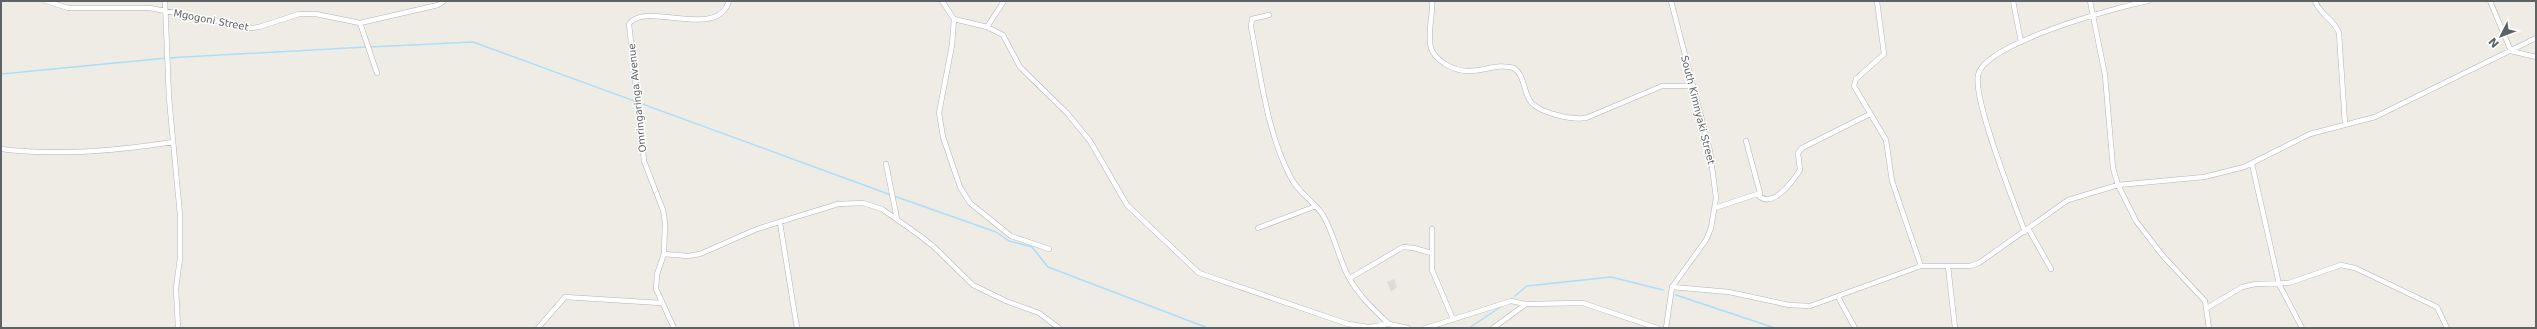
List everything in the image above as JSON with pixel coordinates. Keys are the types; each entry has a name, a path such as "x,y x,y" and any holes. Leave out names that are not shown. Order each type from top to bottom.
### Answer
{"street":[{"name":"Mgogoni Street","path":"46,1 68,8 138,6 252,28 306,13 360,23 438,5 444,1"},
{"path":"165,1 173,142 180,215 180,258 176,288 178,328"},
{"path":"699,14 719,14 726,9 729,1"},
{"path":"942,1 954,19 951,50 939,113 943,137 960,187 970,203 1011,236 1049,249"},
{"path":"987,27 1004,1"},
{"path":"1432,1 1433,17 1430,46 1433,53 1440,61 1462,71 1514,68 1521,75 1530,101 1543,110 1580,119 1586,118 1662,86 1692,86"},
{"name":"South Kimnyaki Street","path":"1666,328 1672,287 1706,240 1715,208 1715,188 1710,151 1692,86 1672,1"},
{"path":"1877,1 1884,54 1854,82 1856,90 1886,140 1892,181 1921,266"},
{"path":"2013,1 2021,42"},
{"path":"2090,1 2105,75 2113,168 2118,185 2136,221 2163,256 2203,297 2208,308 2209,328"},
{"path":"2051,269 2027,231 1995,146 1978,81 1978,73 1993,58 2021,42 2092,16 2148,1"},
{"path":"2315,1 2320,10 2333,22 2339,33 2345,124"},
{"path":"2490,1 2511,51"},
{"name":"Omringaringa Avenue","path":"636,13 629,24 629,34 639,104 642,147 644,161 663,210 665,223 664,254 656,282 661,302 674,328"},
{"path":"1269,15 1252,19 1251,27 1270,116 1291,178 1299,191 1316,206 1329,227 1350,278 1365,300 1389,324"},
{"path":"954,19 987,27 1003,35 1020,67 1067,112 1083,132 1127,205 1199,273 1348,324 1369,327 1389,324 1408,328"},
{"path":"360,23 376,73"},
{"path":"1672,287 1729,292 1801,307 1810,306 1838,297 1921,266 1948,266 1979,263 2027,231 2068,200 2118,185 2204,177 2252,164 2310,134 2375,117 2536,38"},
{"path":"2511,51 2536,57"},
{"path":"1758,195 1764,199 1773,198 1790,184 1800,170 1798,153 1802,148 1870,114"},
{"path":"1746,141 1760,189 1758,195"},
{"path":"1,149 44,152 96,152 173,142"},
{"path":"886,164 897,219"},
{"path":"2252,164 2279,284 2302,328"},
{"path":"1715,208 1758,195"},
{"path":"664,254 688,256 700,254 743,234 848,203 873,205 897,219 934,246 973,285 1006,301 1039,313 1059,328"},
{"path":"1258,228 1316,206"},
{"path":"780,223 796,328"},
{"path":"1432,229 1432,270 1453,320"},
{"path":"1350,278 1403,247 1414,248 1431,253"},
{"path":"1948,266 1955,328"},
{"path":"2208,308 2242,287 2260,283 2279,284 2332,266 2348,266 2437,307 2447,328"},
{"path":"538,328 565,297 661,302"},
{"path":"1838,297 1855,328"},
{"path":"1426,328 1507,301 1526,304 1573,302 1593,305 1657,328"},
{"path":"1493,328 1526,304"},
{"path":"1051,321 1051,328"}],"shaded area":[{"path":"1394,279 1397,287 1391,292 1387,282"}],"waterway":[{"path":"370,47 473,42 891,195"},
{"path":"1,74 167,58 366,47"},
{"path":"894,196 996,232 1009,241 1032,247 1048,267 1208,328"},
{"path":"1515,296 1527,286 1611,277 1663,290"},
{"path":"1676,295 1775,328"},
{"path":"1469,328 1502,306"}]}
